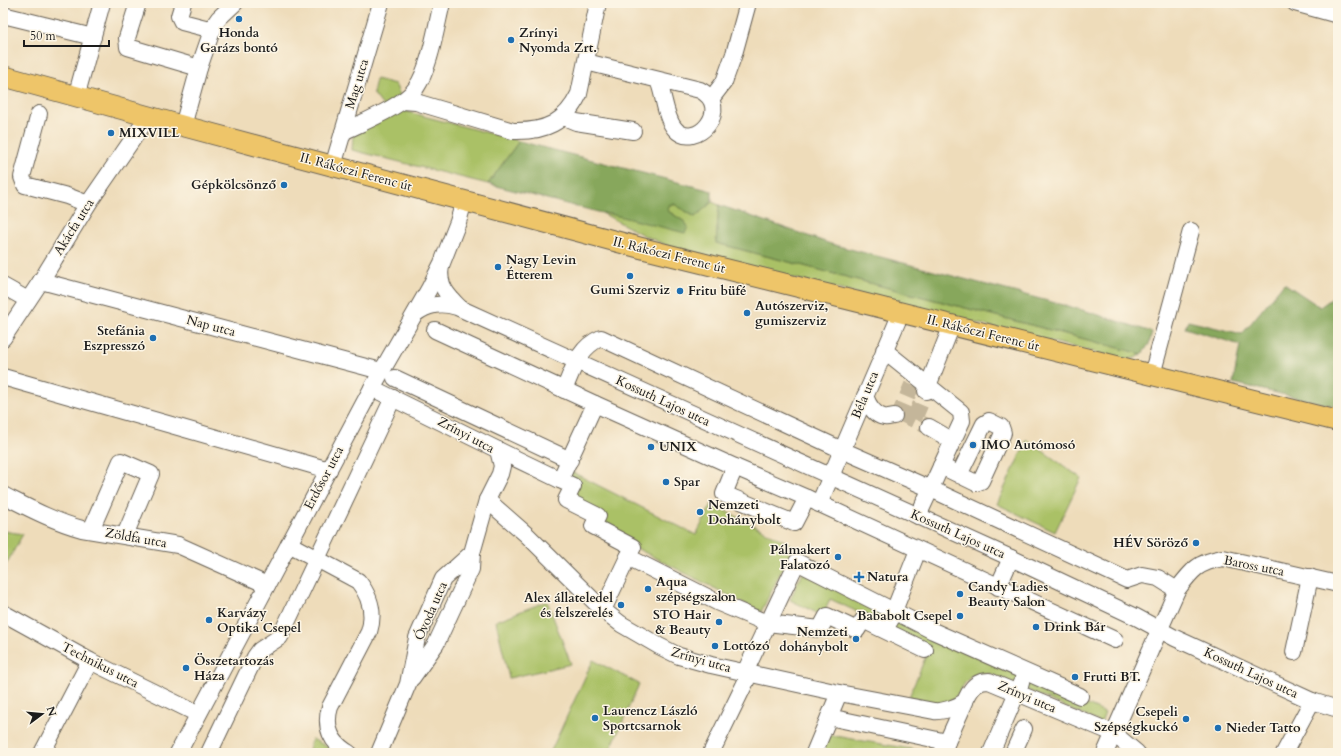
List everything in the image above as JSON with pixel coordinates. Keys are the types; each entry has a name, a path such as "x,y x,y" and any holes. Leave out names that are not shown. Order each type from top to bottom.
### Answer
{"main road":[{"name":"II. Rákóczi Ferenc út","path":"3,76 148,117 649,250 1338,421"}],"street":[{"path":"76,97 102,3"},
{"path":"138,3 127,38 128,47 199,68"},
{"path":"183,3 179,16 182,22 213,30"},
{"path":"183,126 199,68 214,25 219,18 235,3"},
{"name":"Mag utca","path":"333,166 381,3"},
{"path":"342,132 403,101 416,89 425,72 442,3"},
{"path":"403,101 416,102 513,131 538,129 551,125 564,117 573,107 586,62 598,3"},
{"path":"711,99 724,82 734,54 748,3"},
{"path":"1295,3 1338,15"},
{"path":"3,15 93,37"},
{"path":"586,62 700,90 706,93 711,99 713,115 709,125 702,132 693,135 684,135 675,130 671,123 658,80"},
{"path":"39,114 22,177 25,185 67,196 88,204"},
{"name":"Akácfa utca","path":"3,338 41,281 88,204 148,117"},
{"path":"564,117 576,122 634,132"},
{"name":"Erdősor utca","path":"178,753 372,388 388,374 415,314 442,263 458,222 464,201"},
{"path":"1152,375 1191,231"},
{"path":"442,263 440,270 442,285 448,296 463,310"},
{"name":"Nap utca","path":"41,281 388,374 570,460"},
{"path":"3,286 28,300"},
{"name":"Kossuth Lajos utca","path":"415,314 436,304 450,305 463,310 1011,558 1136,617 1175,638 1312,701 1338,709"},
{"name":"Béla utca","path":"735,468 724,494 794,523 813,501 830,477 901,313"},
{"path":"921,384 952,325"},
{"path":"435,330 735,468 813,501 1115,640"},
{"path":"564,390 577,361 586,347 593,341 601,338 1127,580 1142,575 1158,578 1177,590"},
{"path":"884,350 921,384 961,412 962,421 918,516"},
{"path":"3,377 329,470"},
{"name":"Zrínyi utca","path":"372,388 498,450 502,466 500,474 487,500 527,535 603,610 636,634 679,656 839,693 934,711 945,711 965,702 972,687 979,682 984,681 994,683 1113,733 1137,753"},
{"path":"865,396 868,405 875,412 884,417 894,416"},
{"path":"209,753 250,665 260,650 280,637 393,398"},
{"path":"560,480 595,404"},
{"path":"941,466 959,475 976,483 981,481 1003,433 1001,427 989,421 984,424 959,475"},
{"path":"929,427 953,441"},
{"path":"498,450 573,486 566,500 598,516 593,526 633,547 603,610"},
{"path":"92,530 121,461 151,474 125,536"},
{"name":"Zöldfa utca","path":"3,495 48,518 66,524 178,545 267,585"},
{"name":"Óvoda utca","path":"379,753 408,684 417,638 443,579 472,553 487,500"},
{"path":"289,544 358,581 364,589 372,611 372,621 369,632 330,707 327,717 328,728 334,740 341,749 349,753"},
{"path":"886,631 918,550"},
{"path":"628,557 719,603 767,623 820,629 827,616 857,630 863,620 925,650"},
{"path":"998,587 1011,558"},
{"name":"Baross utca","path":"1106,753 1113,733 1177,590 1189,573 1201,564 1211,560 1223,558 1237,565 1310,577 1338,584"},
{"path":"712,753 748,673 767,623 797,562 933,631 1080,696"},
{"path":"1294,652 1310,577"},
{"name":"Technikus utca","path":"3,613 90,661 198,714"},
{"path":"42,753 90,661"},
{"path":"991,753 1026,673"},
{"path":"814,753 839,693"},
{"path":"1284,753 1312,701"},
{"path":"829,717 944,748 965,702"},
{"path":"1013,753 1024,729"}],"green space":[{"path":"376,79 395,84 408,112 519,141 488,184 352,150 353,135 383,106 373,93"},
{"path":"519,141 712,191 712,202 695,217 674,204 669,205 668,211 685,222 688,227 685,233 488,184"},
{"path":"712,202 719,205 716,243 1142,354 1135,358 1126,360 675,249 643,235 602,213 688,227 685,222 668,211 669,205 674,204 695,217"},
{"path":"719,205 831,244 1086,311 1152,332 1149,344 1142,354 716,243"},
{"path":"1284,283 1320,307 1338,294 1338,407 1233,383 1240,345 1185,328 1188,321 1242,334"},
{"path":"1027,440 1081,478 1055,532 997,504"},
{"path":"568,470 696,535 712,504 794,546 761,612 636,548 598,523 570,499 564,479"},
{"path":"3,531 23,534 3,570"},
{"path":"802,573 1105,713 1101,723 991,674 980,673 973,675 949,702 933,704 909,697 930,646 830,599 823,616 790,600"},
{"path":"547,601 571,664 509,678 496,621"},
{"name":"Laurencz László Sportcsarnok","path":"593,660 639,684 609,753 550,753"},
{"path":"829,735 928,752 928,753 821,753"},
{"path":"312,739 338,752 338,753 308,753"}],"tunnel":[{"path":"894,416 900,413 912,385"},
{"path":"914,419 926,391"},
{"path":"900,413 929,427"}],"place":[{"name":"Honda Garázs bontó","path":"239,19"},
{"name":"Zrínyi Nyomda Zrt.","path":"511,40"},
{"name":"MIXVILL","path":"111,133"},
{"name":"Gépkölcsönző","path":"284,185"},
{"name":"Nagy Levin Étterem","path":"498,267"},
{"name":"Gumi Szerviz","path":"630,276"},
{"name":"Fritu büfé","path":"680,291"},
{"name":"Autószerviz, gumiszerviz","path":"747,313"},
{"name":"Stefánia Eszpresszó","path":"153,338"},
{"name":"IMO Autómosó","path":"973,445"},
{"name":"UNIX","path":"651,447"},
{"name":"Spar","path":"666,482"},
{"name":"Nemzeti Dohánybolt","path":"700,512"},
{"name":"HÉV Söröző","path":"1196,543"},
{"name":"Pálmakert Falatozó","path":"838,557"},
{"name":"Natura","path":"859,577"},
{"name":"Aqua szépségszalon","path":"648,589"},
{"name":"Candy Ladies Beauty Salon","path":"960,594"},
{"name":"Alex állateledel és felszerelés","path":"621,605"},
{"name":"Bababolt Csepel","path":"960,616"},
{"name":"Karvázy Optika Csepel","path":"209,620"},
{"name":"STO Hair & Beauty","path":"719,622"},
{"name":"Drink Bár","path":"1036,627"},
{"name":"Nemzeti dohánybolt","path":"856,639"},
{"name":"Lottózó","path":"715,646"},
{"name":"Összetartozás Háza","path":"186,668"},
{"name":"Frutti BT.","path":"1075,677"},
{"name":"Laurencz László Sportcsarnok","path":"595,718"},
{"name":"Csepeli Szépségkuckó","path":"1186,719"},
{"name":"Nieder Tatto","path":"1218,728"}]}
